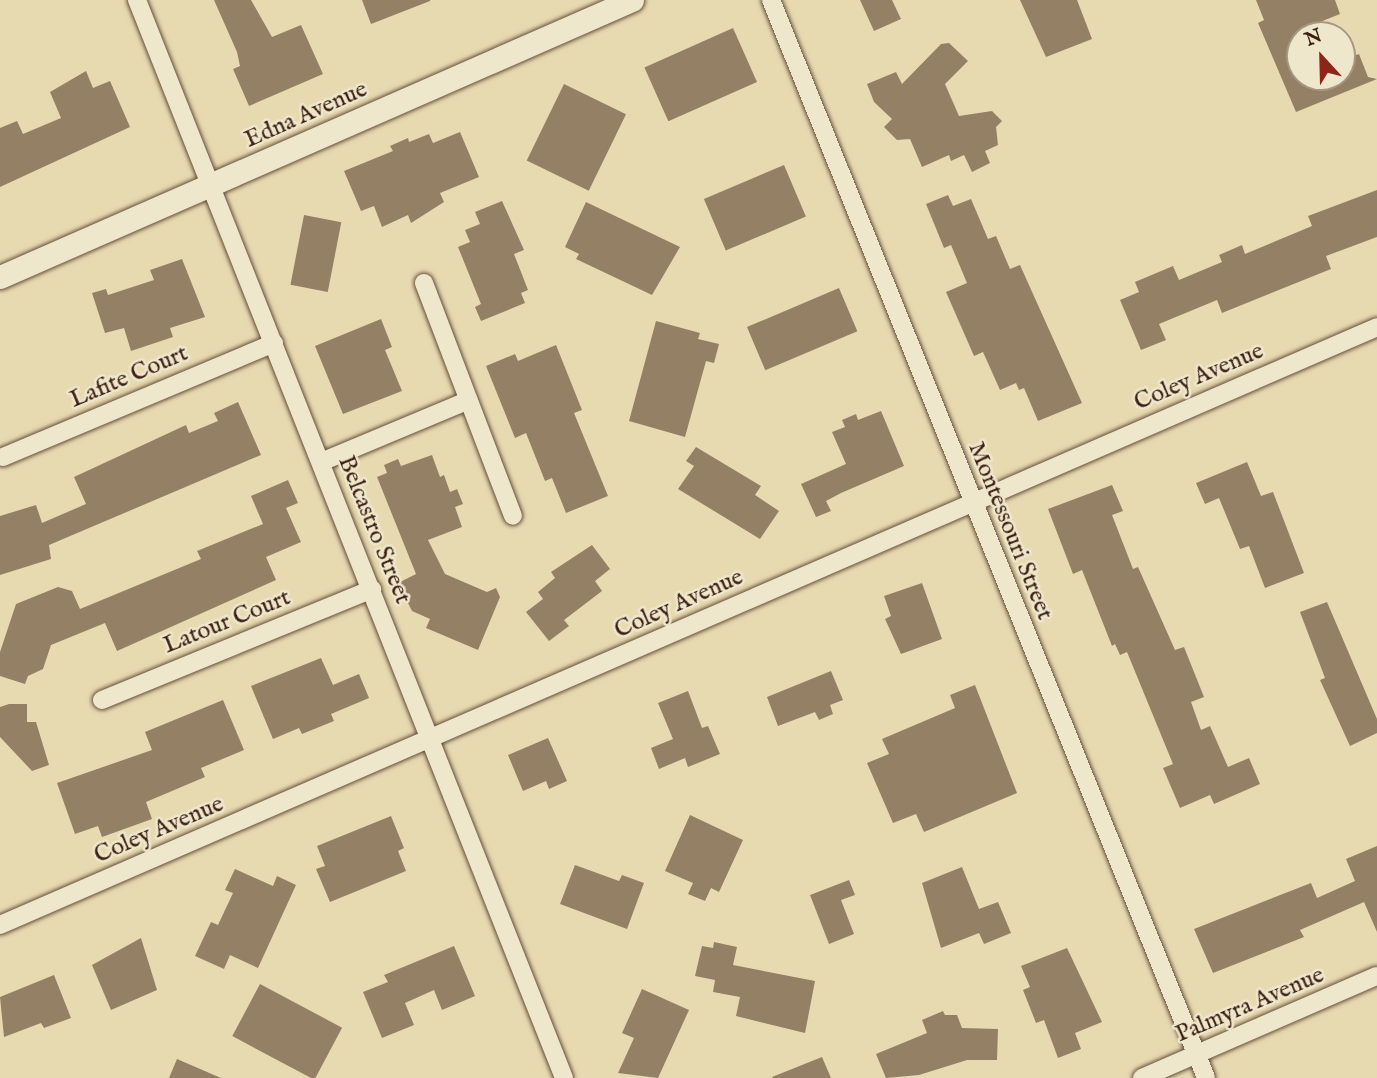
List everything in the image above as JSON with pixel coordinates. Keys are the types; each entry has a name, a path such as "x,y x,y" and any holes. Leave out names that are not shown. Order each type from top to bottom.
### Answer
{"street":[{"name":"Belcastro Street","path":"137,0 432,739 564,1078"},
{"name":"Edna Avenue","path":"0,277 632,0"},
{"name":"Montessouri Street","path":"771,0 971,502 1206,1078"},
{"path":"425,283 513,516"},
{"name":"Coley Avenue","path":"0,925 1377,327"},
{"name":"Lafite Court","path":"3,457 274,343"},
{"path":"321,462 469,400"},
{"name":"Latour Court","path":"102,700 372,589"},
{"name":"Palmyra Avenue","path":"1142,1078 1377,976"}],"building":[{"path":"214,0 251,0 272,37 301,25 323,74 249,106 233,69 240,66 237,52"},
{"path":"362,0 430,0 430,1 371,24"},
{"path":"860,0 892,0 901,19 874,31"},
{"path":"1020,0 1077,0 1092,39 1046,57"},
{"path":"1256,0 1335,0 1340,14 1322,21 1286,21 1286,89 1258,23 1264,20"},
{"path":"733,28 757,82 668,121 644,67"},
{"path":"949,43 968,61 945,84 959,116 992,111 1002,121 996,127 998,145 985,151 990,163 972,172 964,155 951,161 949,155 922,167 910,139 897,140 884,127 892,119 874,102 867,84 896,72 902,84 941,44"},
{"path":"1359,54 1368,77 1377,79 1356,88 1356,55"},
{"path":"86,71 93,88 110,81 130,127 0,187 0,128 17,121 23,134 61,118 50,92"},
{"path":"564,84 626,114 589,191 527,160"},
{"path":"1287,91 1348,91 1296,112"},
{"path":"460,132 479,177 440,193 444,202 411,223 408,215 382,227 374,206 361,211 344,171 393,151 390,146 408,138 409,142 429,134 433,143"},
{"path":"784,165 806,217 726,251 704,199"},
{"path":"1377,190 1377,237 1326,256 1331,269 1222,313 1217,300 1159,324 1166,340 1141,350 1120,300 1139,292 1135,282 1173,266 1179,280 1222,262 1219,255 1242,245 1245,254 1312,226 1308,216"},
{"path":"948,195 953,206 971,199 988,239 996,236 1010,269 1020,265 1082,403 1038,421 1024,388 1019,390 1016,383 1000,390 983,352 974,356 946,292 967,283 951,245 944,248 926,204"},
{"path":"502,201 524,250 514,254 528,290 521,293 525,303 481,321 475,307 481,304 458,247 470,242 465,230 480,224 475,212"},
{"path":"586,202 680,247 652,295 576,259 579,254 565,247"},
{"path":"304,215 341,222 328,292 290,285"},
{"path":"182,259 205,317 170,328 173,337 131,351 124,328 105,333 92,293 106,289 108,295 154,280 150,270"},
{"path":"839,288 857,331 765,370 747,327"},
{"path":"381,319 392,347 385,350 402,391 343,414 315,346"},
{"path":"656,321 700,333 698,339 719,344 714,363 706,361 685,437 629,421"},
{"path":"556,345 582,410 574,413 608,496 566,513 552,478 545,481 526,433 515,438 486,366 515,354 518,361"},
{"path":"238,402 261,455 49,545 51,559 0,575 0,516 36,505 42,523 86,504 74,477 186,425 189,433 218,421 214,413"},
{"path":"881,411 904,466 826,501 831,511 816,517 801,484 846,464 832,432 845,427 842,420 856,414 858,420"},
{"path":"696,447 761,486 755,495 779,511 760,539 678,489 694,466 686,461"},
{"path":"432,455 440,477 444,475 450,492 457,489 463,504 455,507 462,527 428,540 445,574 487,592 496,588 500,597 478,650 426,628 430,619 412,611 398,583 416,574 377,477 387,473 384,465 398,459 401,466"},
{"path":"1247,462 1261,496 1273,492 1304,573 1265,588 1249,546 1240,549 1219,498 1205,504 1196,483"},
{"path":"288,480 298,503 286,508 301,542 266,557 276,580 117,651 105,623 51,645 43,669 28,676 25,684 0,676 0,652 16,604 58,587 72,591 80,609 201,559 197,551 263,524 251,496"},
{"path":"1112,485 1123,511 1112,515 1133,569 1138,567 1175,650 1184,647 1204,697 1191,702 1201,730 1210,726 1228,767 1249,758 1260,784 1214,804 1210,795 1180,808 1163,768 1173,764 1127,652 1120,655 1115,644 1112,646 1082,570 1073,574 1048,509"},
{"path":"592,545 610,569 595,581 602,591 564,620 569,626 549,641 526,612 543,599 538,592 555,578 551,572"},
{"path":"922,583 942,639 901,654 885,619 891,616 884,596"},
{"path":"1327,602 1377,719 1377,733 1350,746 1320,680 1325,678 1300,612"},
{"path":"321,658 333,685 359,674 369,698 331,714 334,721 302,734 299,728 273,739 251,686"},
{"path":"831,671 843,700 830,705 833,714 819,720 815,712 778,726 767,697"},
{"path":"975,685 1017,793 924,832 916,814 893,823 867,763 889,754 882,739 955,708 950,695"},
{"path":"688,691 702,728 708,726 720,754 688,767 685,758 659,769 651,748 673,739 658,703"},
{"path":"223,700 244,750 201,768 205,777 146,802 152,819 102,837 98,826 75,834 57,783 152,750 145,732"},
{"path":"27,704 27,722 36,722 49,765 32,771 0,737 0,707"},
{"path":"548,738 567,781 549,789 546,781 523,791 508,755"},
{"path":"690,815 743,840 719,892 711,888 705,901 688,894 693,883 665,871"},
{"path":"391,816 404,848 398,851 406,871 330,902 316,869 325,866 317,846"},
{"path":"1377,846 1377,932 1364,902 1300,930 1304,937 1213,973 1194,929 1311,883 1317,898 1355,881 1346,859"},
{"path":"575,865 619,881 622,875 644,883 627,929 560,904"},
{"path":"962,867 979,909 998,902 1011,933 984,944 979,933 941,948 922,883"},
{"path":"235,869 273,886 277,876 296,885 258,968 230,955 224,969 195,956 211,922 218,925 233,893 225,890"},
{"path":"849,880 855,895 841,900 854,934 829,944 810,895"},
{"path":"141,938 157,990 111,1010 92,965"},
{"path":"714,942 737,947 733,965 815,981 805,1033 736,1016 740,997 713,992 715,980 695,976 702,946 713,948"},
{"path":"454,946 475,996 442,1010 434,990 405,1003 414,1025 382,1038 363,992 388,982 384,975"},
{"path":"1067,948 1102,1022 1075,1033 1081,1049 1058,1058 1044,1020 1036,1023 1023,990 1030,987 1021,966"},
{"path":"54,975 71,1018 44,1028 41,1023 4,1037 0,997"},
{"path":"260,984 342,1028 315,1078 232,1036"},
{"path":"642,989 689,1010 658,1078 618,1073 634,1038 622,1033"},
{"path":"943,1011 945,1015 957,1015 962,1028 998,1029 997,1060 967,1060 919,1075 886,1078 876,1054 927,1033 922,1020"},
{"path":"822,1057 831,1078 772,1077"},
{"path":"177,1059 221,1078 169,1078"}]}
